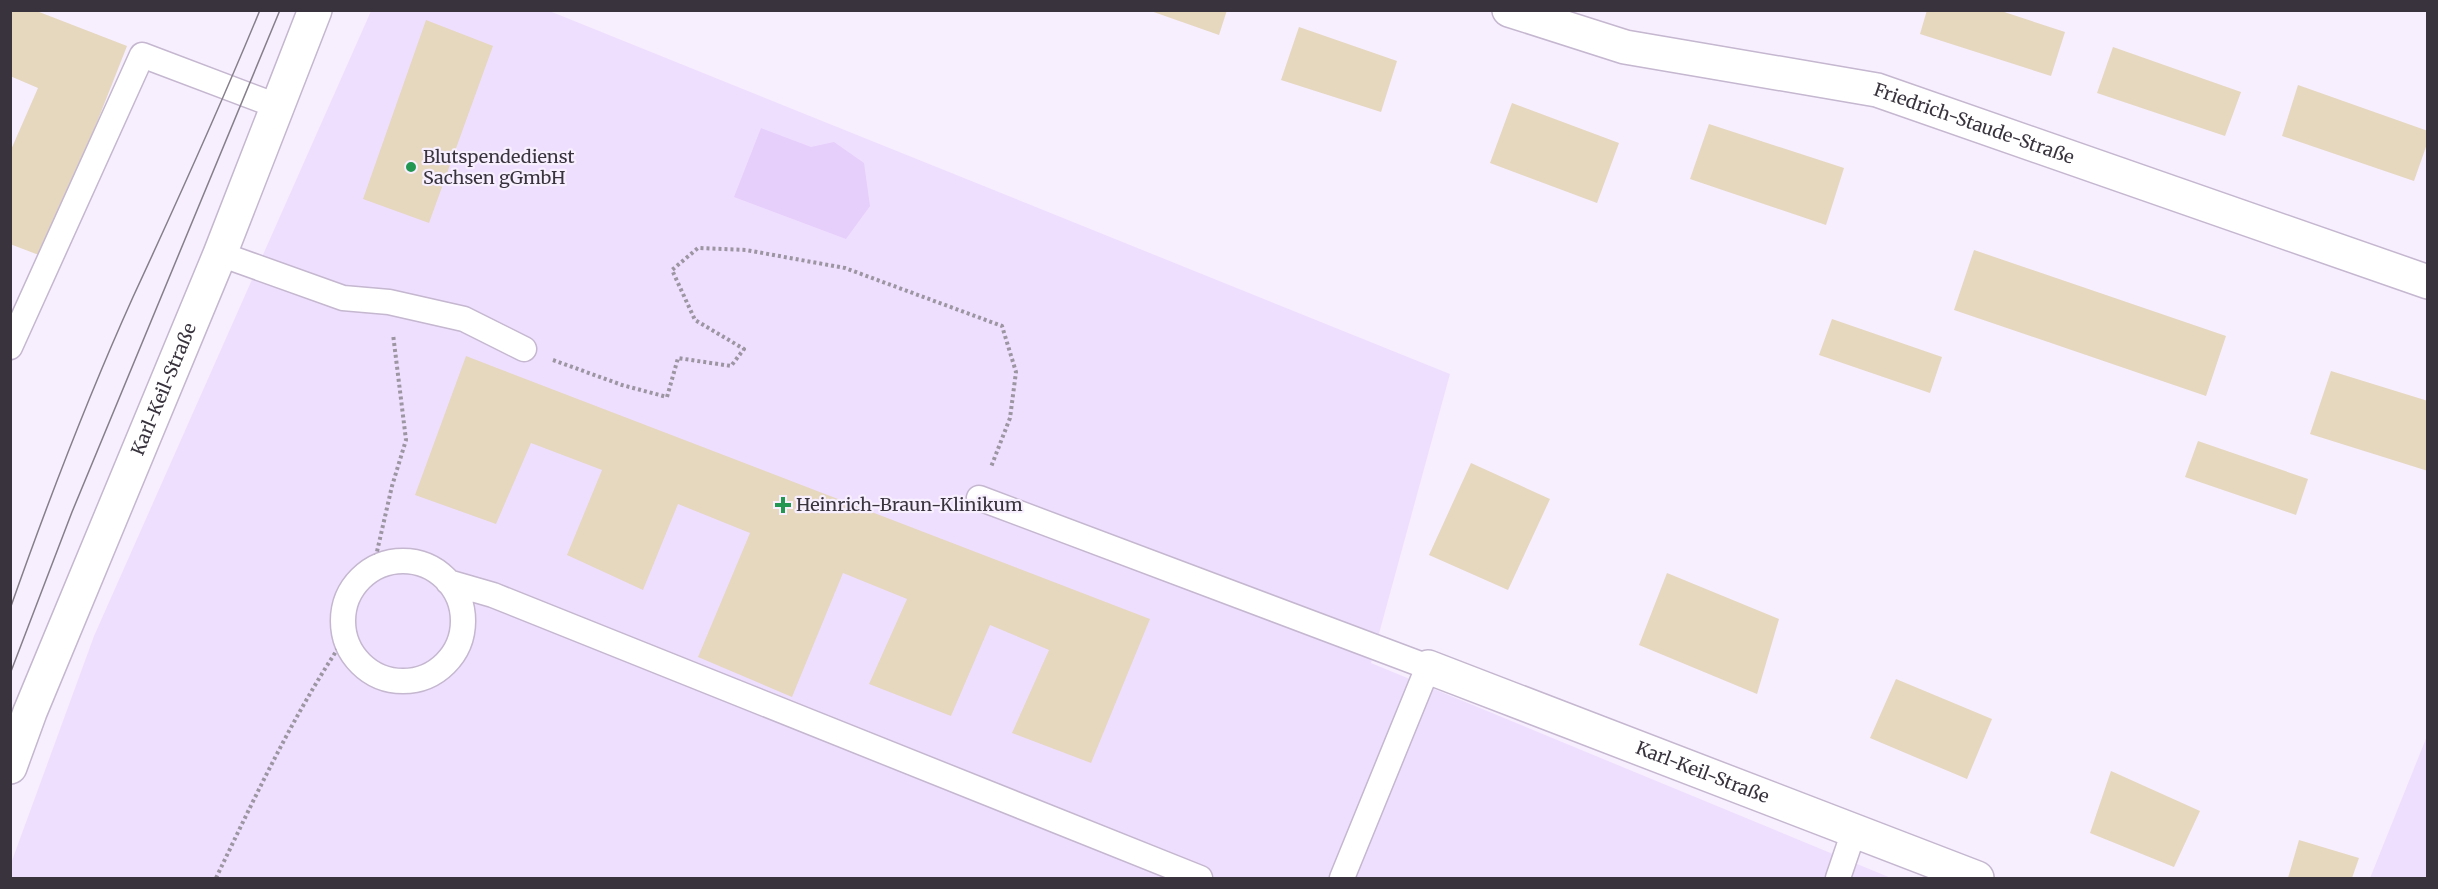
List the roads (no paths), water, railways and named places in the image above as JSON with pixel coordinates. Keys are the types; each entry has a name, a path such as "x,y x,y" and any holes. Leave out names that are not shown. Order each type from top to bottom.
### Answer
{"street":[{"name":"Karl-Keil-Straße","path":"10,767 169,373 220,254 315,10"},
{"name":"Friedrich-Staude-Straße","path":"1509,10 1625,47 1877,90 2427,282"},
{"name":"Karl-Keil-Straße","path":"1428,667 1977,879"}],"lane":[{"path":"10,347 142,55 277,106"},
{"path":"220,254 344,298 389,302 464,319 524,349"},
{"path":"979,498 1428,667 1341,879"},
{"path":"448,582 462,612 462,632 457,648 443,666 429,676 412,681 392,681 368,671 351,652 345,638 343,611 348,597 357,581 374,569 392,562 421,564 436,571 448,582 493,595 1200,879"},
{"path":"1838,879 1854,831"}],"tram line":[{"path":"10,609 53,491 100,374 260,10"},
{"path":"10,674 72,512 280,10"}],"place":[{"name":"Blutspendedienst Sachsen gGmbH","path":"411,167"},
{"name":"Heinrich-Braun-Klinikum","path":"783,505"}]}
